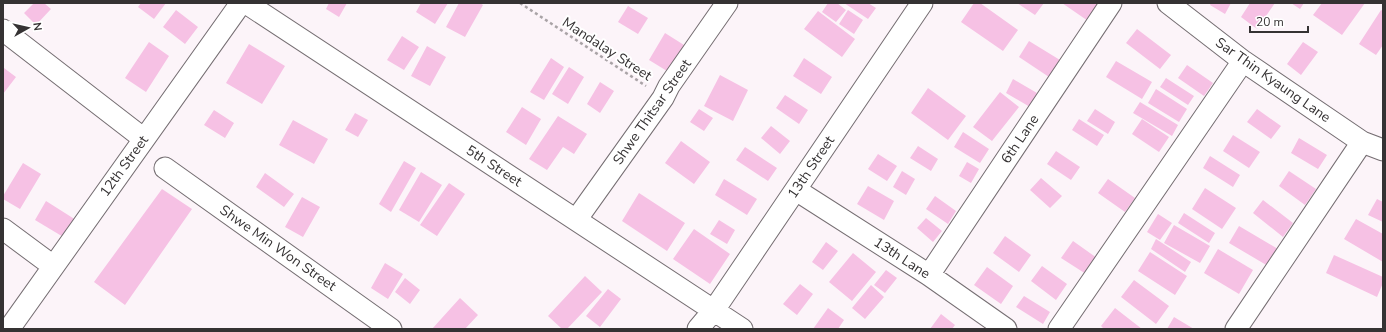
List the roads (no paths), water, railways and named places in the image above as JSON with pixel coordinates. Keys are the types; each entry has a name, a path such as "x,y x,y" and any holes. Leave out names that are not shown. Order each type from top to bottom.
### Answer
{"street":[{"name":"12th Street","path":"9,329 240,3"},
{"name":"5th Street","path":"246,3 742,329"},
{"name":"Shwe Thitsar Street","path":"576,220 663,98 727,3"},
{"name":"13th Street","path":"698,329 714,310 922,3"},
{"name":"6th Lane","path":"929,275 1112,3"},
{"name":"Sar Thin Kyaung Lane","path":"1168,3 1242,61 1362,142 1383,150"},
{"path":"3,30 144,138"},
{"path":"1059,329 1242,61"},
{"path":"1236,329 1362,142"},
{"name":"Shwe Min Won Street","path":"165,168 391,329"},
{"name":"13th Lane","path":"796,190 929,275 1006,329"},
{"path":"3,229 53,266"}]}
